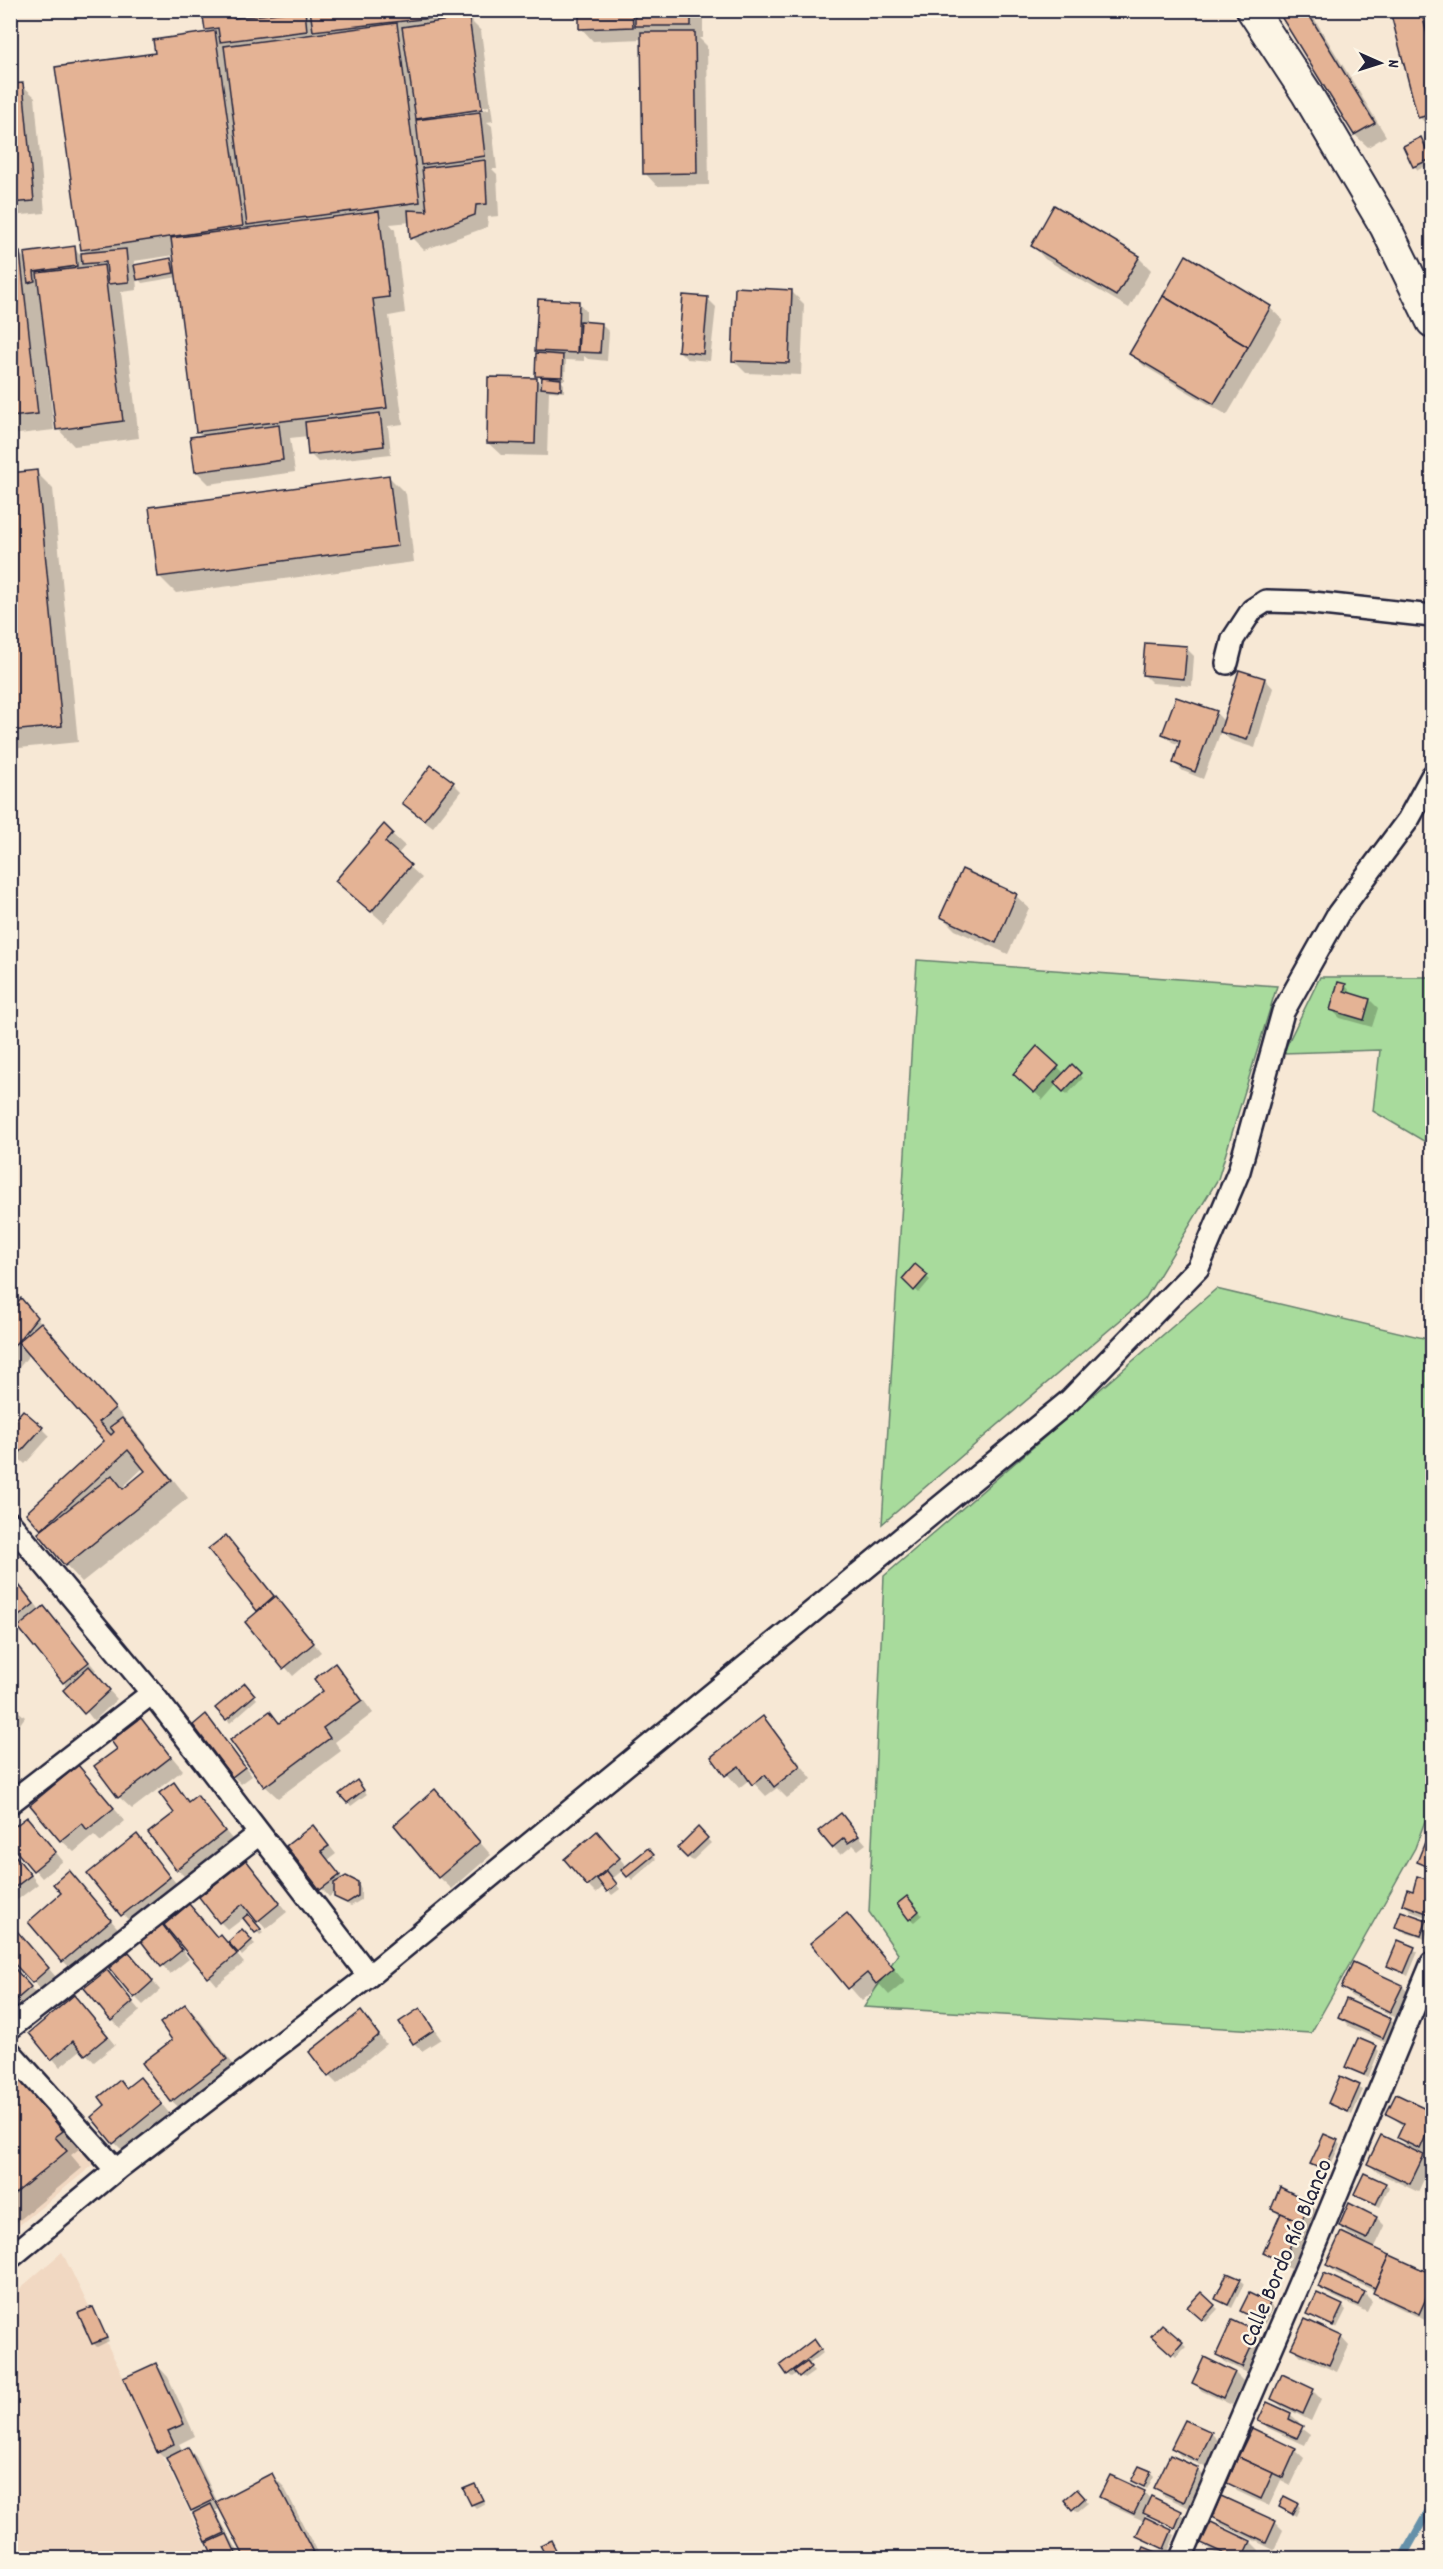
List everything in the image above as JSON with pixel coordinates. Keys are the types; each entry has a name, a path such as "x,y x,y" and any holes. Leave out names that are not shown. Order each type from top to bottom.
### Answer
{"main road":[{"path":"1252,10 1307,94 1385,226 1432,322"}],"street":[{"path":"1227,663 1233,639 1252,610 1266,601 1304,602 1432,616"},
{"path":"10,2258 116,2170 369,1976 1070,1400 1198,1268 1239,1171 1283,1012 1338,914 1408,820 1432,776"},
{"path":"10,1523 152,1693 369,1976"},
{"path":"10,1803 152,1693"},
{"path":"10,2028 260,1834"},
{"name":"Calle Bordo Río Blanco","path":"1181,2559 1314,2250 1432,1963"},
{"path":"10,2052 116,2170"}],"shaded area":[{"path":"10,2062 98,2161 11,2232 10,2232"},
{"path":"62,2252 212,2558 11,2558 10,2297"}],"green space":[{"path":"917,960 1277,986 1218,1179 1145,1299 882,1524"},
{"path":"1320,977 1432,977 1432,1146 1373,1111 1380,1050 1283,1053"},
{"path":"1216,1289 1432,1340 1432,1802 1415,1848 1311,2033 864,2007 898,1954 869,1912 884,1576"}],"building":[{"path":"202,10 232,10 233,18 305,10 307,31 220,42 218,28 205,30"},
{"path":"310,10 457,10 458,15 313,31"},
{"path":"579,10 632,10 633,27 579,29"},
{"path":"635,10 691,10 691,26 635,26"},
{"path":"1277,10 1306,10 1375,123 1354,135"},
{"path":"1421,10 1432,54 1432,114 1418,118 1390,11"},
{"path":"1424,10 1432,10 1432,23 1428,25"},
{"path":"469,17 482,109 416,119 402,27"},
{"path":"397,23 420,202 247,225 224,46"},
{"path":"215,31 243,226 81,250 55,67 155,53 153,40"},
{"path":"641,32 695,32 697,173 643,174"},
{"path":"23,83 34,201 10,203 10,84"},
{"path":"480,112 485,156 421,165 416,120"},
{"path":"1421,137 1431,159 1413,167 1403,146"},
{"path":"485,160 487,204 476,205 475,215 410,239 408,210 427,211 422,168"},
{"path":"1054,205 1140,256 1116,296 1031,246"},
{"path":"379,211 389,297 373,299 387,408 196,432 171,238"},
{"path":"75,246 77,266 34,272 35,281 28,283 24,253"},
{"path":"126,249 129,282 108,284 106,262 82,264 81,253"},
{"path":"20,252 38,414 10,417 10,253"},
{"path":"1186,255 1271,306 1248,347 1163,296"},
{"path":"171,258 174,273 137,280 134,265"},
{"path":"104,265 123,421 56,430 37,273"},
{"path":"735,287 792,290 789,363 732,361"},
{"path":"683,295 708,297 703,354 678,351"},
{"path":"1163,296 1248,347 1214,404 1129,354"},
{"path":"538,299 579,301 577,353 535,351"},
{"path":"580,321 602,323 600,353 578,352"},
{"path":"536,353 563,355 562,377 535,376"},
{"path":"488,377 537,378 535,444 487,443"},
{"path":"542,377 561,379 561,390 541,388"},
{"path":"380,413 384,446 308,455 305,422"},
{"path":"279,425 283,460 195,472 190,437"},
{"path":"37,470 62,726 10,731 10,473"},
{"path":"389,475 398,546 158,577 149,507"},
{"path":"1145,643 1187,646 1184,679 1142,675"},
{"path":"1239,670 1265,678 1247,740 1220,732"},
{"path":"1176,697 1217,711 1195,772 1173,763 1180,741 1162,734"},
{"path":"431,765 454,782 424,820 402,803"},
{"path":"384,824 393,833 385,842 411,865 371,912 335,881"},
{"path":"1425,846 1432,846 1432,921 1425,921"},
{"path":"962,869 1017,894 996,943 940,917"},
{"path":"1338,982 1346,984 1344,991 1370,999 1364,1020 1330,1010"},
{"path":"1037,1046 1059,1066 1034,1093 1013,1074"},
{"path":"1072,1064 1081,1073 1063,1092 1054,1083"},
{"path":"915,1264 928,1275 914,1291 902,1279"},
{"path":"21,1298 37,1317 10,1351 10,1311"},
{"path":"41,1322 115,1408 99,1422 111,1435 114,1432 110,1427 122,1418 172,1480 65,1566 38,1533 112,1475 123,1489 145,1471 128,1450 41,1530 26,1513 104,1441 18,1342"},
{"path":"23,1410 43,1427 16,1457 10,1452 10,1425"},
{"path":"226,1535 274,1596 257,1611 208,1549"},
{"path":"10,1574 34,1604 14,1620 10,1616"},
{"path":"276,1596 314,1643 283,1669 245,1622"},
{"path":"44,1606 89,1662 63,1683 18,1627"},
{"path":"335,1663 362,1700 323,1728 330,1738 264,1787 230,1740 270,1711 279,1723 323,1691 314,1679"},
{"path":"89,1666 110,1690 84,1714 63,1690"},
{"path":"245,1683 255,1695 226,1720 215,1708"},
{"path":"206,1714 245,1767 232,1777 193,1725"},
{"path":"763,1716 800,1766 774,1787 765,1775 752,1785 739,1766 725,1776 711,1757"},
{"path":"141,1718 171,1757 118,1798 94,1766 117,1749 111,1741"},
{"path":"78,1765 114,1808 87,1830 82,1823 60,1841 30,1805"},
{"path":"357,1780 364,1790 347,1803 339,1794"},
{"path":"174,1782 188,1802 197,1795 225,1831 176,1870 148,1833 174,1813 159,1793"},
{"path":"435,1789 480,1842 438,1878 394,1825"},
{"path":"841,1813 859,1836 848,1843 844,1838 832,1848 818,1831"},
{"path":"27,1817 56,1852 33,1871 10,1844 10,1830"},
{"path":"313,1825 329,1846 321,1851 340,1875 320,1890 286,1846"},
{"path":"698,1827 708,1838 687,1858 677,1848"},
{"path":"597,1831 620,1858 587,1886 564,1859"},
{"path":"137,1834 170,1877 121,1916 87,1874"},
{"path":"1425,1842 1432,1845 1432,1868 1417,1862"},
{"path":"648,1848 654,1855 627,1877 621,1870"},
{"path":"10,1849 31,1875 10,1891"},
{"path":"246,1860 280,1903 257,1922 243,1904 219,1923 199,1897"},
{"path":"69,1870 111,1920 62,1962 28,1922 61,1893 53,1884"},
{"path":"607,1871 617,1884 607,1892 597,1879"},
{"path":"346,1876 358,1882 358,1896 347,1903 334,1897 334,1883"},
{"path":"1417,1876 1432,1881 1432,1915 1402,1904 1407,1889 1413,1891"},
{"path":"907,1896 919,1911 909,1920 897,1904"},
{"path":"189,1904 217,1937 220,1934 237,1954 208,1978 164,1925"},
{"path":"1401,1911 1427,1920 1421,1936 1395,1927"},
{"path":"847,1913 894,1969 876,1984 867,1973 848,1989 810,1943"},
{"path":"248,1914 261,1929 255,1933 243,1918"},
{"path":"162,1924 182,1950 161,1967 141,1941"},
{"path":"242,1929 252,1940 238,1953 228,1942"},
{"path":"17,1931 49,1968 32,1983 10,1959 10,1937"},
{"path":"1398,1940 1415,1947 1404,1973 1387,1966"},
{"path":"129,1952 153,1981 134,1998 109,1968"},
{"path":"1353,1962 1403,1985 1390,2012 1341,1988"},
{"path":"10,1963 31,1987 10,2005"},
{"path":"107,1970 133,2002 111,2021 84,1988"},
{"path":"74,1995 108,2036 85,2055 73,2041 51,2060 29,2033"},
{"path":"1346,1999 1391,2019 1383,2038 1338,2018"},
{"path":"185,2004 227,2059 171,2102 142,2063 172,2040 160,2023"},
{"path":"420,2008 434,2030 413,2044 399,2022"},
{"path":"361,2011 379,2035 328,2077 309,2052"},
{"path":"1358,2038 1377,2046 1364,2075 1345,2067"},
{"path":"10,2067 63,2131 55,2137 67,2151 10,2198"},
{"path":"1340,2076 1360,2085 1348,2112 1328,2103"},
{"path":"140,2077 162,2104 113,2144 91,2117 105,2105 99,2097 120,2080 126,2088"},
{"path":"1396,2094 1432,2111 1432,2122 1420,2149 1397,2138 1404,2123 1386,2114"},
{"path":"1324,2134 1338,2140 1324,2170 1310,2164"},
{"path":"1381,2135 1424,2155 1410,2184 1367,2164"},
{"path":"1364,2173 1386,2183 1376,2204 1354,2194"},
{"path":"1280,2187 1310,2202 1301,2222 1271,2209"},
{"path":"1349,2203 1377,2217 1367,2239 1339,2226"},
{"path":"1281,2213 1301,2222 1283,2262 1263,2253"},
{"path":"1341,2232 1390,2255 1375,2288 1326,2265"},
{"path":"1390,2255 1432,2274 1432,2285 1419,2314 1373,2293"},
{"path":"1227,2273 1241,2279 1228,2305 1215,2299"},
{"path":"1324,2273 1365,2292 1358,2305 1318,2287"},
{"path":"1201,2292 1215,2305 1202,2320 1187,2307"},
{"path":"1249,2293 1270,2303 1262,2322 1240,2311"},
{"path":"1317,2293 1343,2305 1333,2326 1307,2314"},
{"path":"93,2307 107,2338 92,2344 78,2313"},
{"path":"1305,2319 1342,2336 1329,2365 1291,2348"},
{"path":"1232,2320 1258,2332 1242,2367 1216,2355"},
{"path":"1162,2324 1183,2342 1172,2355 1151,2336"},
{"path":"814,2339 821,2349 787,2375 780,2365"},
{"path":"1204,2357 1235,2372 1223,2398 1192,2383"},
{"path":"807,2362 811,2367 799,2377 794,2371"},
{"path":"156,2363 184,2424 168,2431 174,2444 157,2452 123,2378"},
{"path":"1282,2374 1314,2389 1303,2414 1271,2399"},
{"path":"1267,2402 1291,2413 1289,2419 1303,2426 1297,2438 1258,2421"},
{"path":"1185,2420 1212,2432 1198,2461 1171,2448"},
{"path":"1252,2428 1296,2449 1283,2478 1238,2457"},
{"path":"188,2447 214,2500 191,2511 166,2458"},
{"path":"1170,2455 1199,2468 1184,2502 1154,2488"},
{"path":"1238,2457 1273,2473 1261,2499 1227,2483"},
{"path":"1139,2466 1151,2471 1144,2487 1131,2481"},
{"path":"272,2473 316,2558 245,2558 216,2502"},
{"path":"1110,2475 1145,2491 1134,2514 1099,2497"},
{"path":"475,2484 483,2500 471,2505 463,2489"},
{"path":"1077,2489 1085,2498 1072,2510 1064,2500"},
{"path":"1151,2496 1182,2511 1175,2528 1143,2513"},
{"path":"1221,2496 1276,2521 1266,2543 1212,2517"},
{"path":"1284,2496 1298,2503 1292,2514 1279,2507"},
{"path":"211,2504 225,2533 206,2542 193,2513"},
{"path":"1145,2517 1172,2530 1164,2549 1136,2536"},
{"path":"1211,2522 1251,2541 1243,2558 1234,2558 1201,2543"},
{"path":"227,2534 238,2558 214,2558 207,2543"},
{"path":"551,2540 560,2558 547,2558 540,2545"},
{"path":"1144,2547 1159,2553 1156,2558 1139,2558"}],"waterway":[{"path":"1402,2558 1432,2505"}]}
